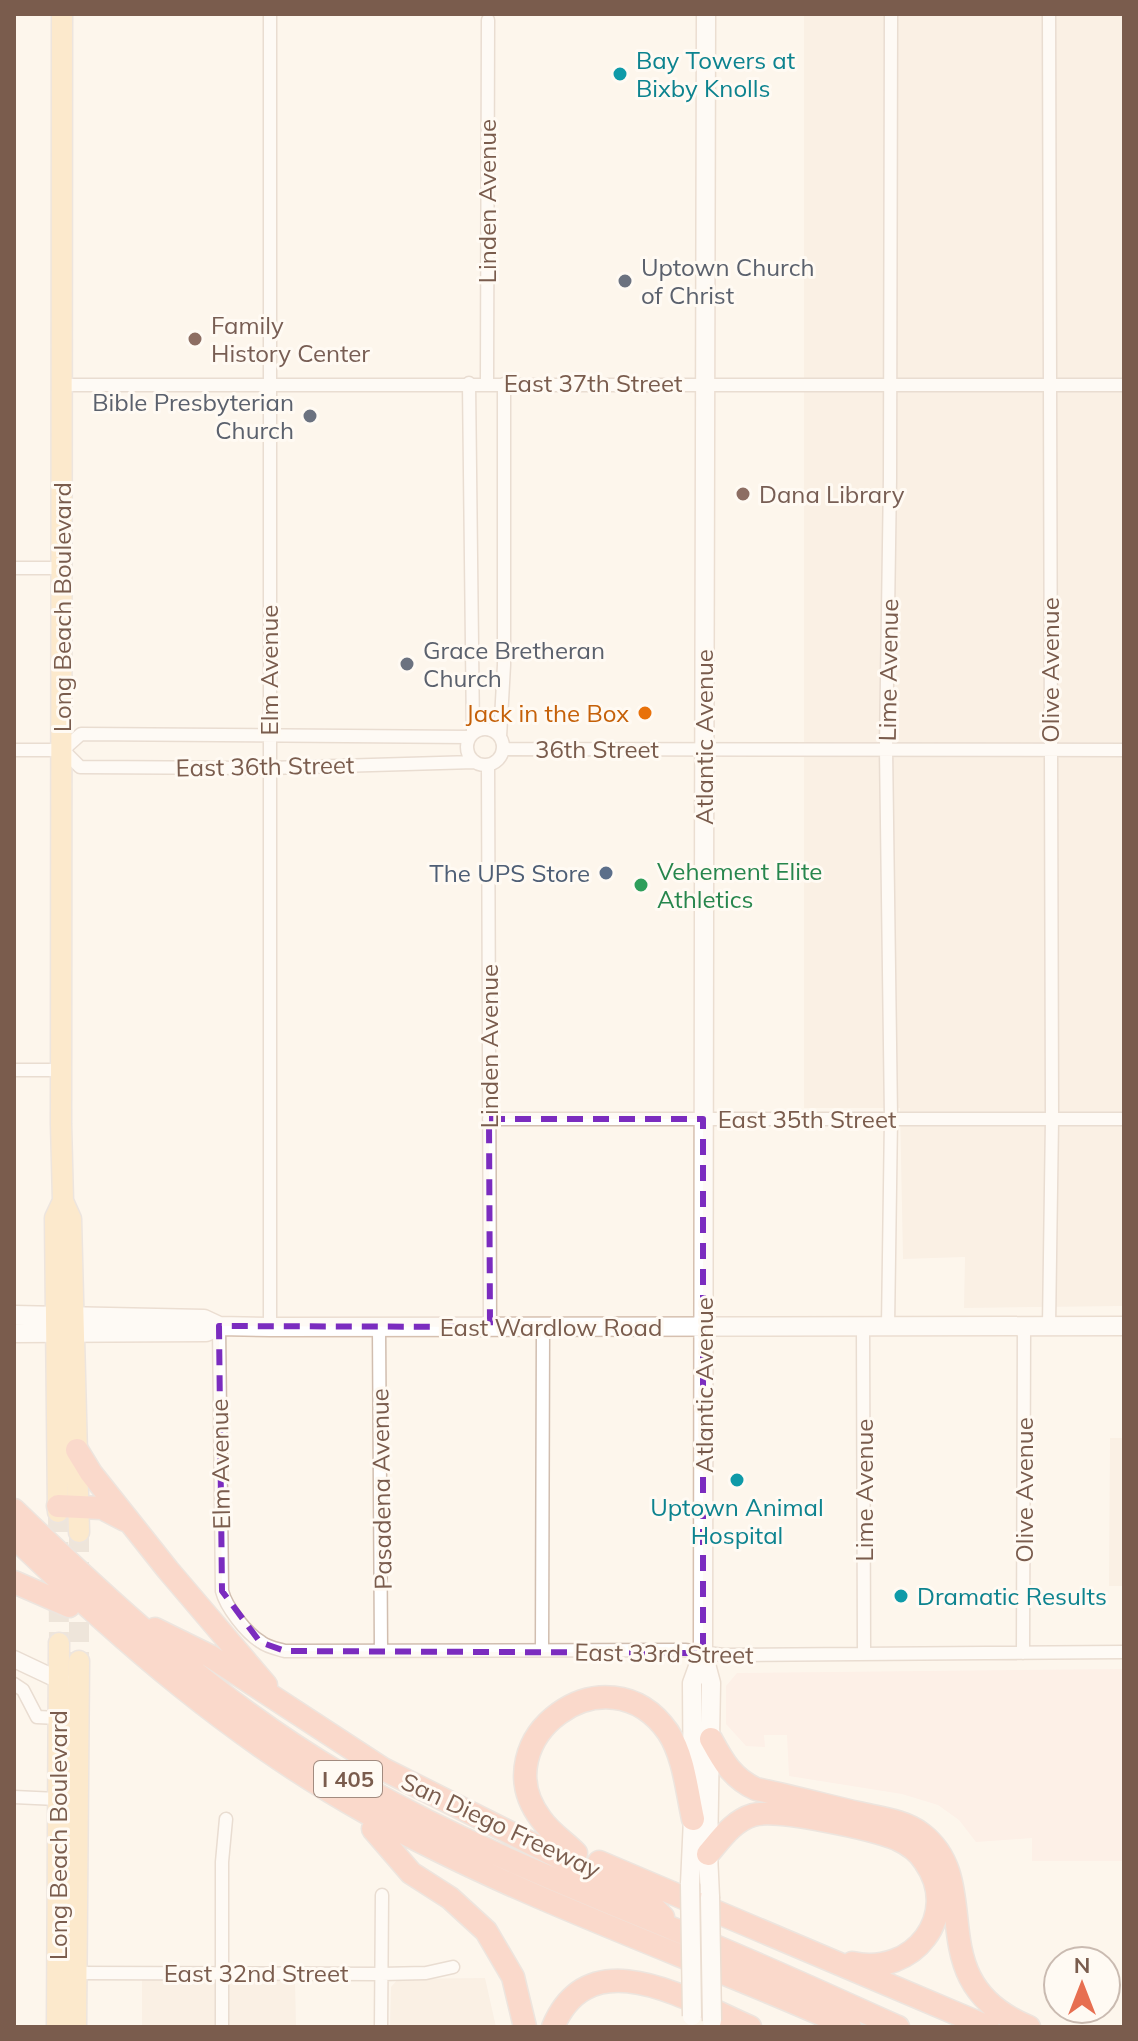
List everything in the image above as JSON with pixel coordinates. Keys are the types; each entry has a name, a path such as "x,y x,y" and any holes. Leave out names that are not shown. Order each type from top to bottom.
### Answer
{"highway":[{"path":"77,1450 91,1473 187,1594 281,1705"},
{"path":"65,1508 107,1510 133,1525"},
{"name":"San Diego Freeway","path":"14,1510 121,1612 228,1699 341,1775 485,1851 898,2027"},
{"path":"14,1526 91,1602 121,1612 210,1656 383,1769 648,1902 676,1930"},
{"path":"14,1537 117,1635 175,1683 264,1750 354,1806 466,1863 850,2027"},
{"name":"I 405","path":"14,1554 155,1681 216,1729 298,1785 373,1829 500,1891 821,2027"},
{"path":"14,1582 69,1606"},
{"path":"576,1853 541,1820 531,1799 527,1766 532,1746 543,1726 579,1701 600,1698 624,1700 649,1713 660,1723 677,1750 693,1819"},
{"path":"711,1739 732,1773 756,1789 890,1820 915,1829 931,1842 949,1875 959,1950 970,1976 993,2006 1029,2027"},
{"path":"428,1792 478,1808 576,1853 988,2027"},
{"path":"708,1854 741,1820 753,1815 775,1813 895,1838 927,1863 935,1883 935,1916 927,1935 904,1958 887,1965 870,1967 797,1947"},
{"path":"373,1829 411,1873 450,1898 486,1931 513,1977 525,2027"},
{"path":"601,1900 621,1923 865,2027"},
{"path":"553,2027 564,2007 577,1995 594,1986 620,1979 648,1984 750,2027"}],"main road":[{"name":"Long Beach Boulevard","path":"62,14 63,1201 55,1218 77,1450 65,1508"},
{"name":"Atlantic Avenue","path":"700,2024 710,1897 711,1739 711,1683 703,1653 706,14"},
{"name":"East Wardlow Road","path":"14,1315 65,1325 206,1332 219,1326 1124,1326"},
{"name":"Long Beach Boulevard","path":"65,1325 65,1508 79,1532"},
{"name":"East Wardlow Road","path":"14,1333 65,1325"},
{"name":"Long Beach Boulevard","path":"59,1643 57,1799 67,1973 76,2027"},
{"name":"Atlantic Avenue","path":"700,2024 690,1884 692,1683 703,1653"},
{"name":"Long Beach Boulevard","path":"57,2027 67,1973 79,1661"}],"street":[{"name":"Elm Avenue","path":"270,14 270,1327"},
{"name":"Lime Avenue","path":"888,1327 891,1118 886,748 891,14"},
{"name":"Olive Avenue","path":"1049,14 1052,657 1049,749 1052,1119 1049,1326"},
{"name":"Linden Avenue","path":"487,383 488,16"},
{"path":"469,383 471,735 467,753 474,762 488,765 498,759 502,743 504,384"},
{"name":"East 37th Street","path":"62,385 1124,385"},
{"path":"14,568 62,568"},
{"path":"471,735 478,730 490,729 502,743"},
{"name":"East 36th Street","path":"14,750 63,750 81,734 471,735"},
{"name":"36th Street","path":"502,743 704,749 1124,750"},
{"name":"East 36th Street","path":"63,750 80,767 269,768 474,762"},
{"name":"Linden Avenue","path":"488,765 490,1327"},
{"path":"14,1070 61,1070"},
{"name":"East 35th Street","path":"489,1119 1124,1119"},
{"name":"Elm Avenue","path":"219,1326 222,1591 225,1602"},
{"name":"Olive Avenue","path":"1023,1653 1024,1326"},
{"name":"Pasadena Avenue","path":"379,1327 381,1651"},
{"path":"542,1650 543,1327"},
{"name":"Lime Avenue","path":"863,1327 864,1653"},
{"name":"East 33rd Street","path":"225,1602 260,1642 285,1651 685,1650 723,1655 1124,1652"},
{"path":"14,1659 79,1690"},
{"path":"14,1684 23,1690 37,1717 58,1718"},
{"path":"14,1797 57,1799"},
{"path":"222,2027 222,1862 226,1819"},
{"path":"381,2027 382,1895"},
{"name":"East 32nd Street","path":"67,1973 381,1974 426,1973 453,1967"}],"highlighted area":[{"path":"489,1119 703,1119 703,1653 285,1651 260,1642 222,1591 219,1326 490,1327"}],"shaded area":[{"path":"804,14 1124,14 1124,1306 964,1308 965,1257 903,1259 900,1108 804,1108"},
{"path":"1110,1438 1124,1438 1124,1586 1109,1586"},
{"path":"1124,1669 1124,1861 1032,1861 1032,1838 976,1842 959,1820 938,1805 902,1794 789,1776 787,1735 764,1735 765,1747 746,1746 726,1724 726,1686 737,1673"},
{"path":"485,1978 496,2027 390,2027 391,1987 398,1979"},
{"path":"142,1980 295,1980 296,2027 142,2027"}],"tunnel":[{"path":"58,1512 59,1643"},
{"path":"79,1532 79,1661"}],"place":[{"name":"Bay Towers at Bixby Knolls","path":"620,74"},
{"name":"Uptown Church of Christ","path":"625,281"},
{"name":"Family History Center","path":"195,339"},
{"name":"Bible Presbyterian Church","path":"310,416"},
{"name":"Dana Library","path":"743,494"},
{"name":"Grace Bretheran Church","path":"407,664"},
{"name":"Jack in the Box","path":"645,713"},
{"name":"The UPS Store","path":"606,873"},
{"name":"Vehement Elite Athletics","path":"641,885"},
{"name":"Uptown Animal Hospital","path":"737,1480"},
{"name":"Dramatic Results","path":"901,1596"}]}
